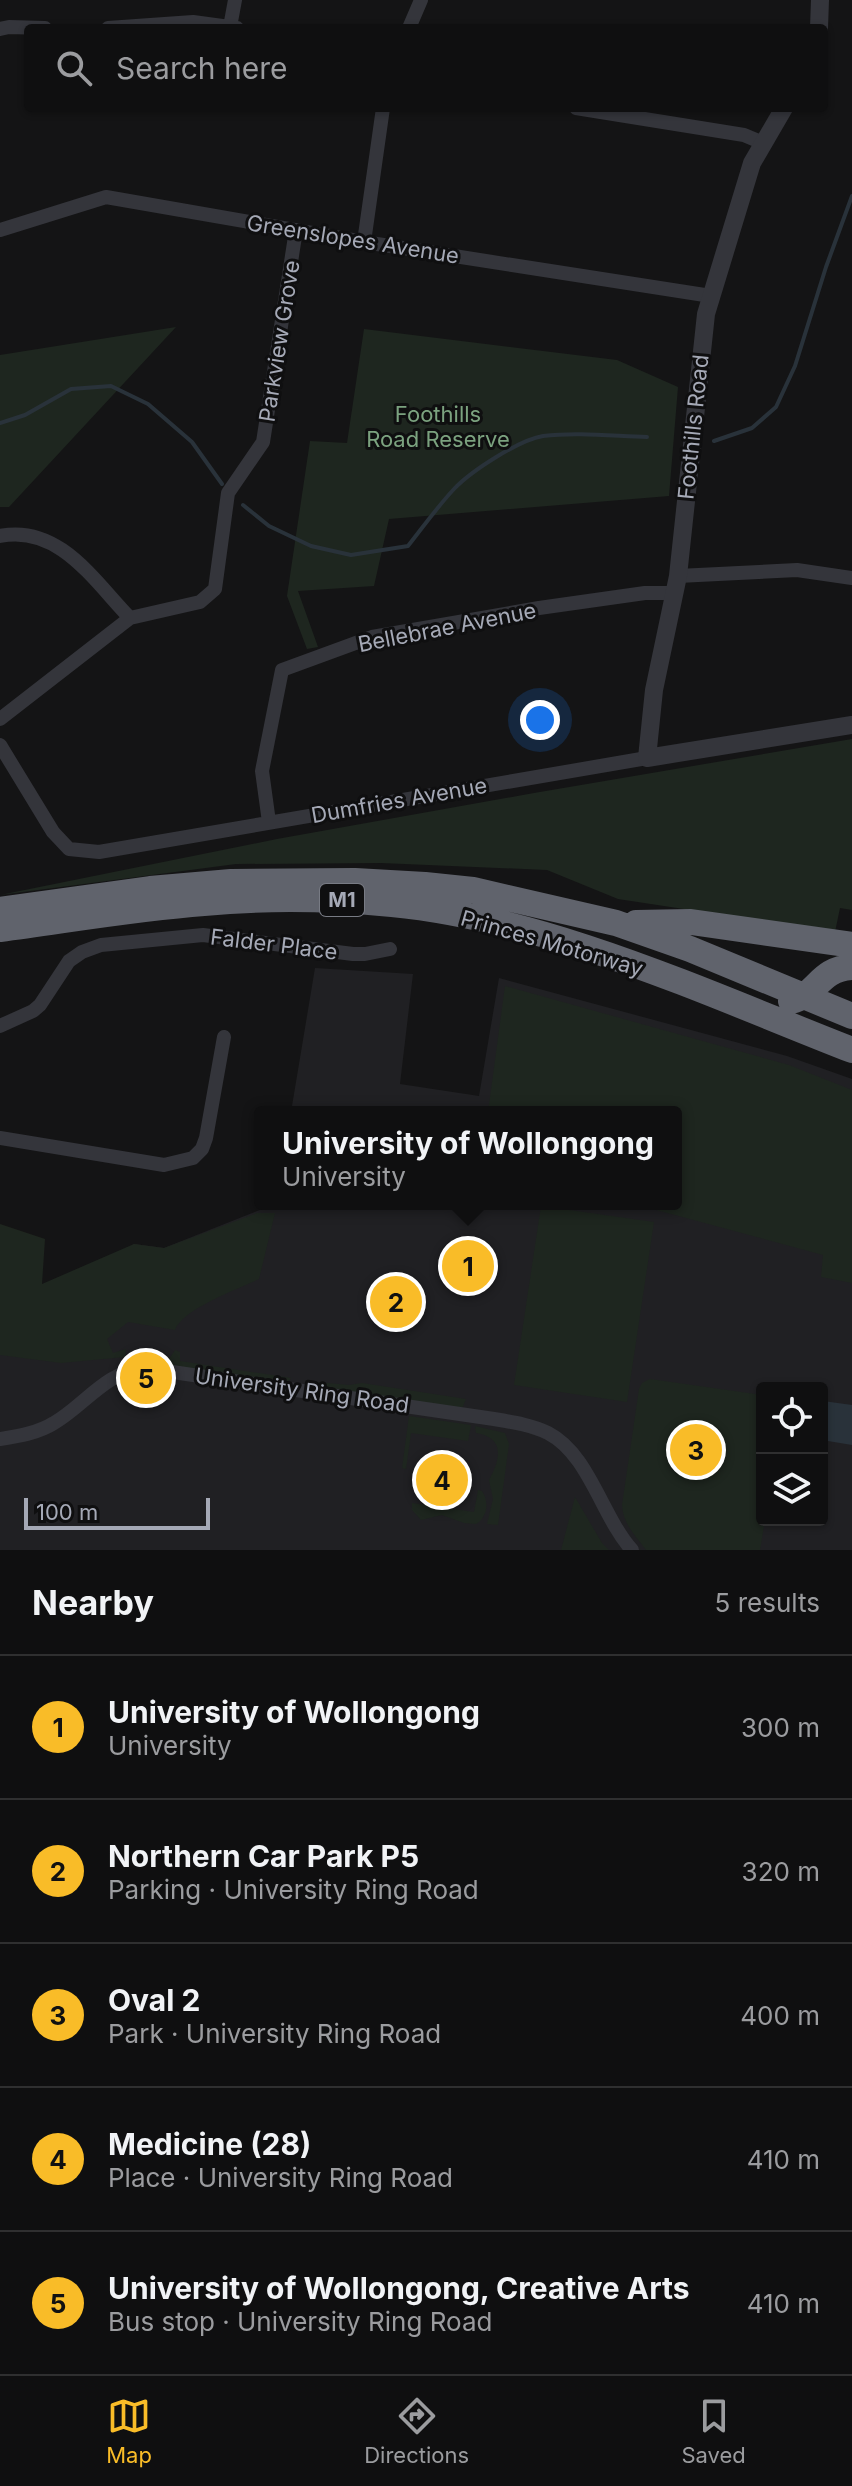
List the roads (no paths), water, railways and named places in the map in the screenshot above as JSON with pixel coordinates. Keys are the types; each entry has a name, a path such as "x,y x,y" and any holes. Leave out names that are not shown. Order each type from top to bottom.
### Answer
{"highway":[{"name":"Princes Motorway","path":"0,910 164,887 231,882 355,881 473,890 616,923 690,949 852,1016"},
{"name":"Princes Motorway","path":"0,929 203,903 278,899 395,904 506,925 592,950 852,1050"},
{"path":"395,904 494,914 600,943 764,999 785,1002 804,997 829,972 852,967"},
{"path":"616,923 691,922 852,945"},
{"path":"852,976 845,981 842,989 844,998 852,1005"}],"street":[{"path":"231,24 235,0"},
{"path":"411,24 421,0"},
{"path":"819,24 820,0"},
{"path":"165,24 208,24"},
{"path":"0,29 24,27"},
{"path":"364,242 382,112"},
{"path":"601,112 744,135 763,143"},
{"name":"Foothills Road","path":"647,758 654,690 676,584 703,331 752,163 782,112"},
{"name":"Greenslopes Avenue","path":"0,230 106,197 364,242 711,296"},
{"name":"Parkview Grove","path":"130,618 200,602 215,589 228,493 263,442 296,230"},
{"path":"0,536 13,533 46,538 69,553 130,618 0,719"},
{"path":"676,584 797,570 852,578"},
{"name":"Bellebrae Avenue","path":"269,822 262,771 282,670 372,637 645,593 676,584"},
{"name":"Dumfries Avenue","path":"0,745 53,832 69,849 99,852 852,725"},
{"name":"Falder Place","path":"0,1026 33,1011 69,961 101,945 203,935 353,954 390,949"},
{"path":"0,1138 164,1165 193,1158 202,1149 206,1138 224,1037"},
{"name":"University Ring Road","path":"0,1439 45,1428 68,1414 110,1379 130,1370 145,1368 494,1419 526,1425 553,1436 573,1456 615,1528 632,1550"},
{"path":"526,1425 551,1445 576,1474 620,1550"}],"waterway":[{"path":"714,441 752,428 776,407 795,366 852,196"},
{"path":"0,423 25,415 71,389 111,386 148,404 192,442 222,484"},
{"path":"243,505 269,526 311,546 351,555 408,546 454,489 483,465 521,443 556,435 647,437"}],"place":[{"name":"University of Wollongong","path":"468,1266"},
{"name":"Northern Car Park P5","path":"396,1302"},
{"name":"University of Wollongong, Creative Arts","path":"146,1378"},
{"name":"Oval 2","path":"696,1450"},
{"name":"Medicine (28)","path":"442,1480"}],"park label":[{"name":"Foothills Road Reserve","path":"438,426"}]}
